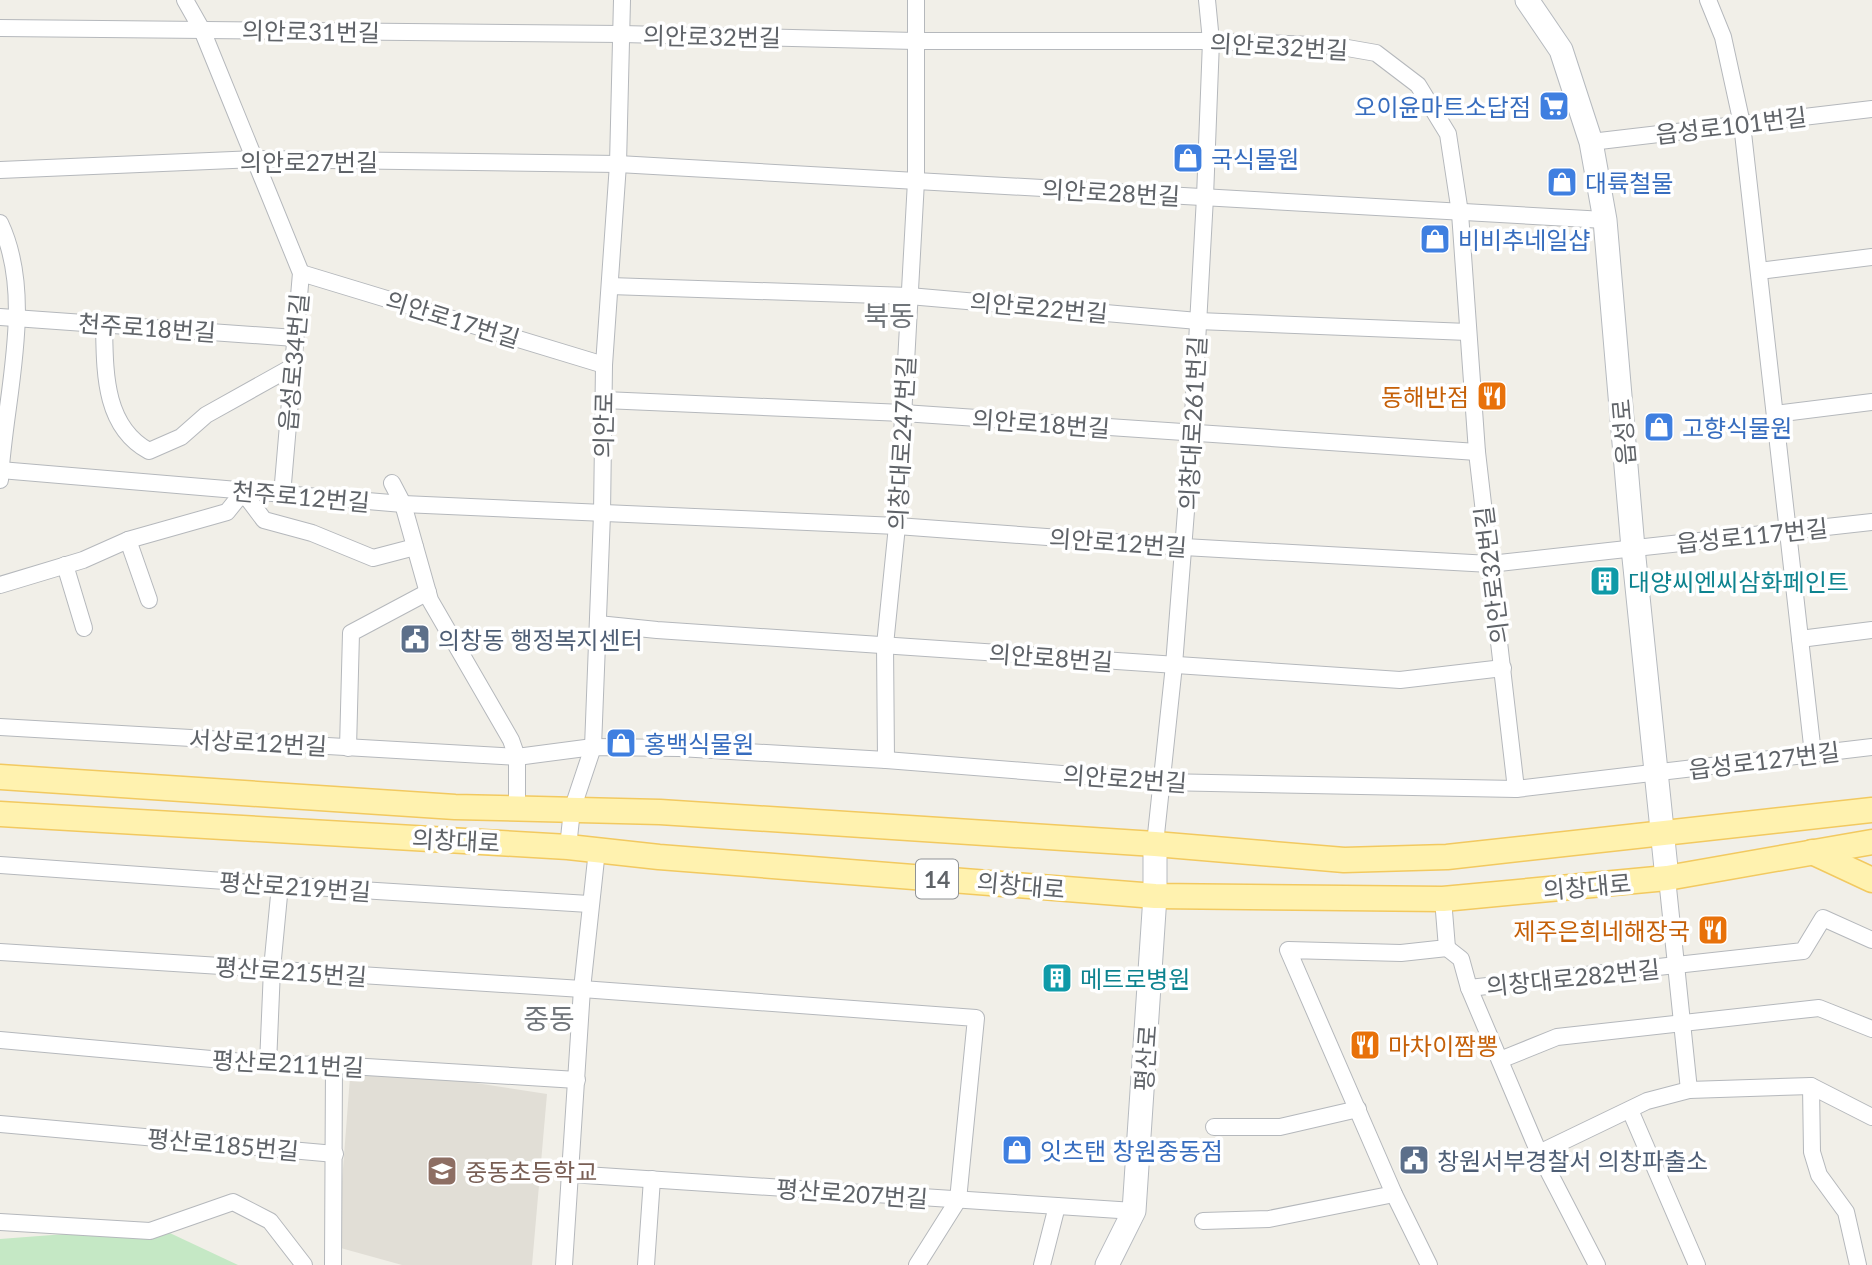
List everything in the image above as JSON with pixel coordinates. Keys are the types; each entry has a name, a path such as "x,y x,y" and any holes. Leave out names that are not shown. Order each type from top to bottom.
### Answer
{"main road":[{"name":"읍성로","path":"1527,0 1561,50 1591,142 1605,220 1633,548 1667,878"},
{"name":"의창대로","path":"0,777 517,810 660,812 1155,844 1344,860 1447,857 1872,810"},
{"name":"의창대로","path":"0,814 568,847 1155,896 1443,899 1667,878 1872,842"},
{"name":"평산로","path":"1107,1265 1134,1211 1155,896 1155,844"},
{"path":"1812,852 1872,880"}],"street":[{"name":"읍성로34번길","path":"185,0 202,30 302,273 282,495"},
{"name":"의안로","path":"568,847 572,810 593,747 602,514 604,365 618,164 622,0"},
{"name":"의창대로247번길","path":"886,760 886,645 897,526 916,181 916,0"},
{"name":"의창대로261번길","path":"1155,844 1174,665 1192,434 1211,41 1207,0"},
{"path":"1708,0 1723,37 1742,124 1813,754"},
{"name":"의안로31번길","path":"0,28 622,34"},
{"name":"의안로32번길","path":"622,34 915,41 1211,41 1336,46 1376,53 1418,85 1448,134 1460,213 1477,452 1516,789"},
{"name":"읍성로101번길","path":"1591,142 1872,109"},
{"name":"의안로27번길","path":"0,170 257,159 618,164"},
{"name":"의안로28번길","path":"618,164 1605,220"},
{"path":"0,223 7,239 18,318 0,480"},
{"path":"1759,271 1872,257"},
{"name":"의안로17번길","path":"302,273 604,365"},
{"name":"의안로22번길","path":"610,286 909,296 1198,321 1468,332"},
{"name":"천주로18번길","path":"0,317 295,338"},
{"path":"104,324 107,392 121,425 135,444 149,451 181,436 206,415 292,367"},
{"name":"의안로18번길","path":"604,400 903,413 1477,452"},
{"path":"1775,414 1872,402"},
{"name":"천주로12번길","path":"0,470 403,504 602,514"},
{"path":"392,483 403,504 428,592 511,740 517,757 517,810"},
{"path":"0,585 65,565 128,540 227,512 243,492 264,520 312,533 373,558 415,547"},
{"name":"의안로12번길","path":"602,514 897,526 1184,547 1490,564 1633,548"},
{"name":"읍성로117번길","path":"1633,548 1872,522"},
{"path":"128,540 149,600"},
{"path":"65,565 84,628"},
{"path":"348,748 351,633 428,592"},
{"name":"의안로8번길","path":"598,624 1400,680 1503,668"},
{"path":"1800,639 1872,630"},
{"name":"서상로12번길","path":"0,727 517,757 593,747"},
{"name":"의안로2번길","path":"593,747 679,748 886,760 1162,782 1516,789 1656,772"},
{"name":"읍성로127번길","path":"1656,772 1872,747"},
{"path":"564,1265 582,989 589,904 597,850"},
{"name":"평산로219번길","path":"0,865 281,886 589,904"},
{"name":"의창대로282번길","path":"1667,878 1689,1090"},
{"path":"268,1064 272,969 281,886"},
{"path":"1443,899 1447,948"},
{"name":"의창대로282번길","path":"1469,988 1803,951 1823,918 1872,940"},
{"path":"1429,1265 1394,1194 1288,950 1401,953 1447,948 1461,959 1469,988 1539,1153 1597,1265"},
{"name":"평산로215번길","path":"0,952 582,989 976,1018 958,1200"},
{"path":"1500,1060 1556,1037 1819,1008 1872,1029"},
{"name":"평산로211번길","path":"0,1040 268,1064 334,1065 577,1080"},
{"path":"334,1065 335,1154"},
{"path":"1539,1153 1647,1101 1689,1090 1811,1086 1872,1117"},
{"path":"1811,1086 1812,1152 1819,1175 1846,1212 1863,1261"},
{"path":"1214,1126 1280,1127 1358,1109"},
{"path":"1630,1110 1697,1265"},
{"name":"평산로185번길","path":"0,1124 335,1154 333,1265"},
{"name":"평산로207번길","path":"570,1174 1134,1211"},
{"path":"646,1265 652,1179"},
{"path":"1203,1221 1269,1219 1394,1194"},
{"path":"917,1265 958,1200"},
{"path":"0,1222 150,1231 233,1202 270,1221 304,1265"},
{"path":"1042,1265 1057,1206"}],"shaded area":[{"name":"중동초등학교","path":"351,1064 547,1094 532,1265 402,1265 337,1247"}],"green space":[{"path":"157,1227 238,1265 0,1265 0,1239"}],"place":[{"name":"오이윤마트소답점","path":"1554,106"},
{"name":"국식물원","path":"1188,158"},
{"name":"대륙철물","path":"1562,182"},
{"name":"비비추네일샵","path":"1435,239"},
{"name":"동해반점","path":"1492,396"},
{"name":"고향식물원","path":"1659,427"},
{"name":"대양씨엔씨삼화페인트","path":"1605,581"},
{"name":"의창동 행정복지센터","path":"415,639"},
{"name":"홍백식물원","path":"621,743"},
{"name":"제주은희네해장국","path":"1713,930"},
{"name":"메트로병원","path":"1057,978"},
{"name":"마차이짬뽕","path":"1365,1045"},
{"name":"잇츠탠 창원중동점","path":"1017,1150"},
{"name":"창원서부경찰서 의창파출소","path":"1414,1160"},
{"name":"중동초등학교","path":"442,1171"}],"district":[{"name":"북동","path":"889,315"},
{"name":"중동","path":"549,1018"}]}
